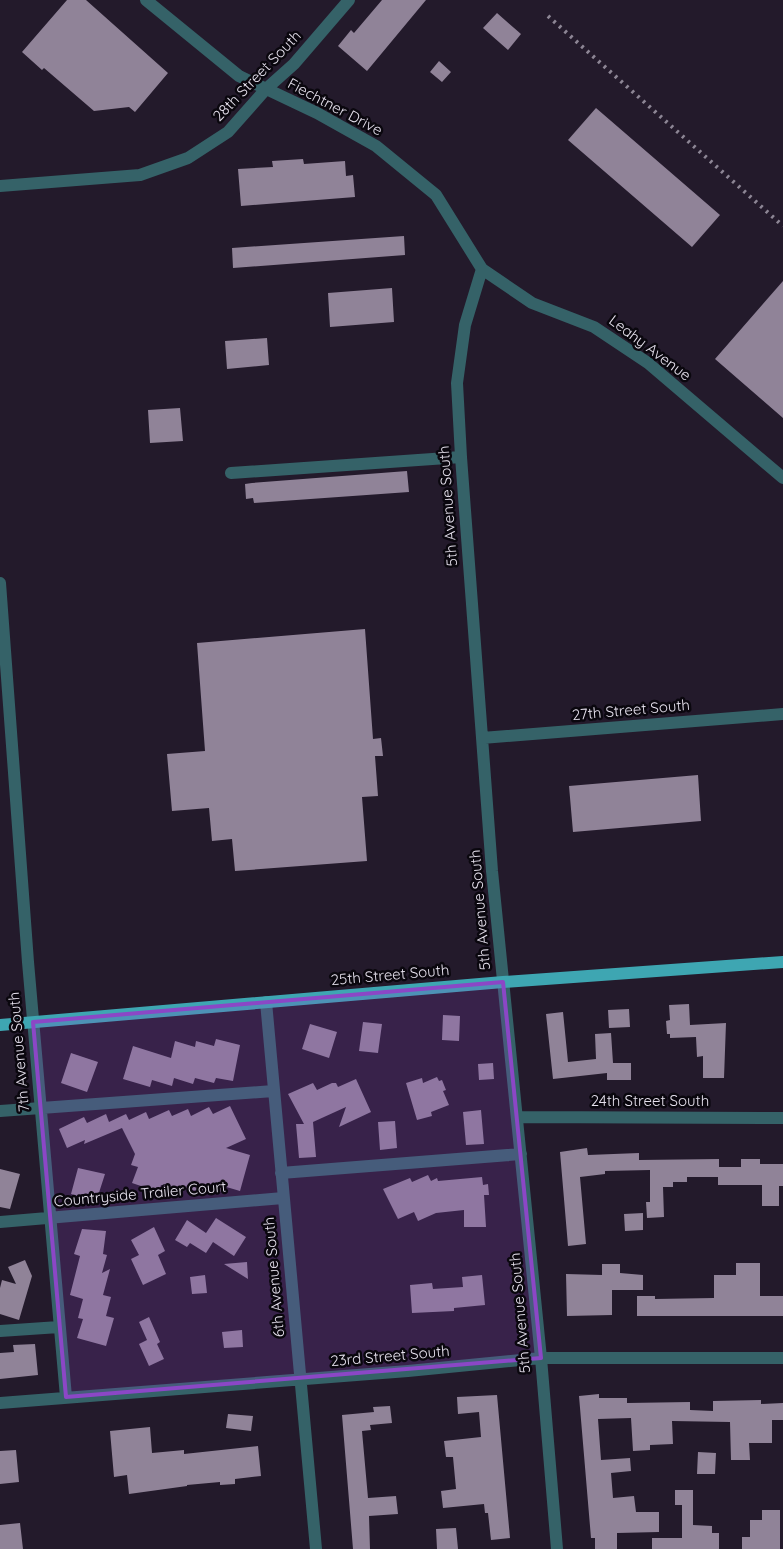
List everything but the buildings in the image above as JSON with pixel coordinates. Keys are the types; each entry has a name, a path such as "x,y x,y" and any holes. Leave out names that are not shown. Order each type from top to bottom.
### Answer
{"main road":[{"name":"25th Street South","path":"0,1025 503,982 783,962"}],"street":[{"name":"Fiechtner Drive","path":"146,0 239,76 316,113 376,146 436,195 482,269"},
{"name":"28th Street South","path":"0,186 140,175 188,158 228,132 266,89 294,64 349,0"},
{"name":"5th Avenue South","path":"482,269 465,325 457,383 461,457 503,982 521,1154 556,1549"},
{"name":"Leahy Avenue","path":"482,269 532,303 594,327 648,363 783,478"},
{"path":"231,473 461,457"},
{"name":"7th Avenue South","path":"0,583 33,1022 66,1397"},
{"name":"27th Street South","path":"482,738 783,714"},
{"name":"6th Avenue South","path":"266,1002 316,1549"},
{"path":"0,1111 273,1091"},
{"name":"24th Street South","path":"517,1117 783,1118"},
{"path":"282,1173 521,1154"},
{"name":"Countryside Trailer Court","path":"0,1222 283,1198"},
{"path":"0,1332 59,1327"},
{"name":"23rd Street South","path":"0,1403 540,1358 783,1358"}],"highlighted area":[{"path":"503,982 541,1358 66,1397 33,1022"}],"railway":[{"path":"548,16 783,226"}]}
